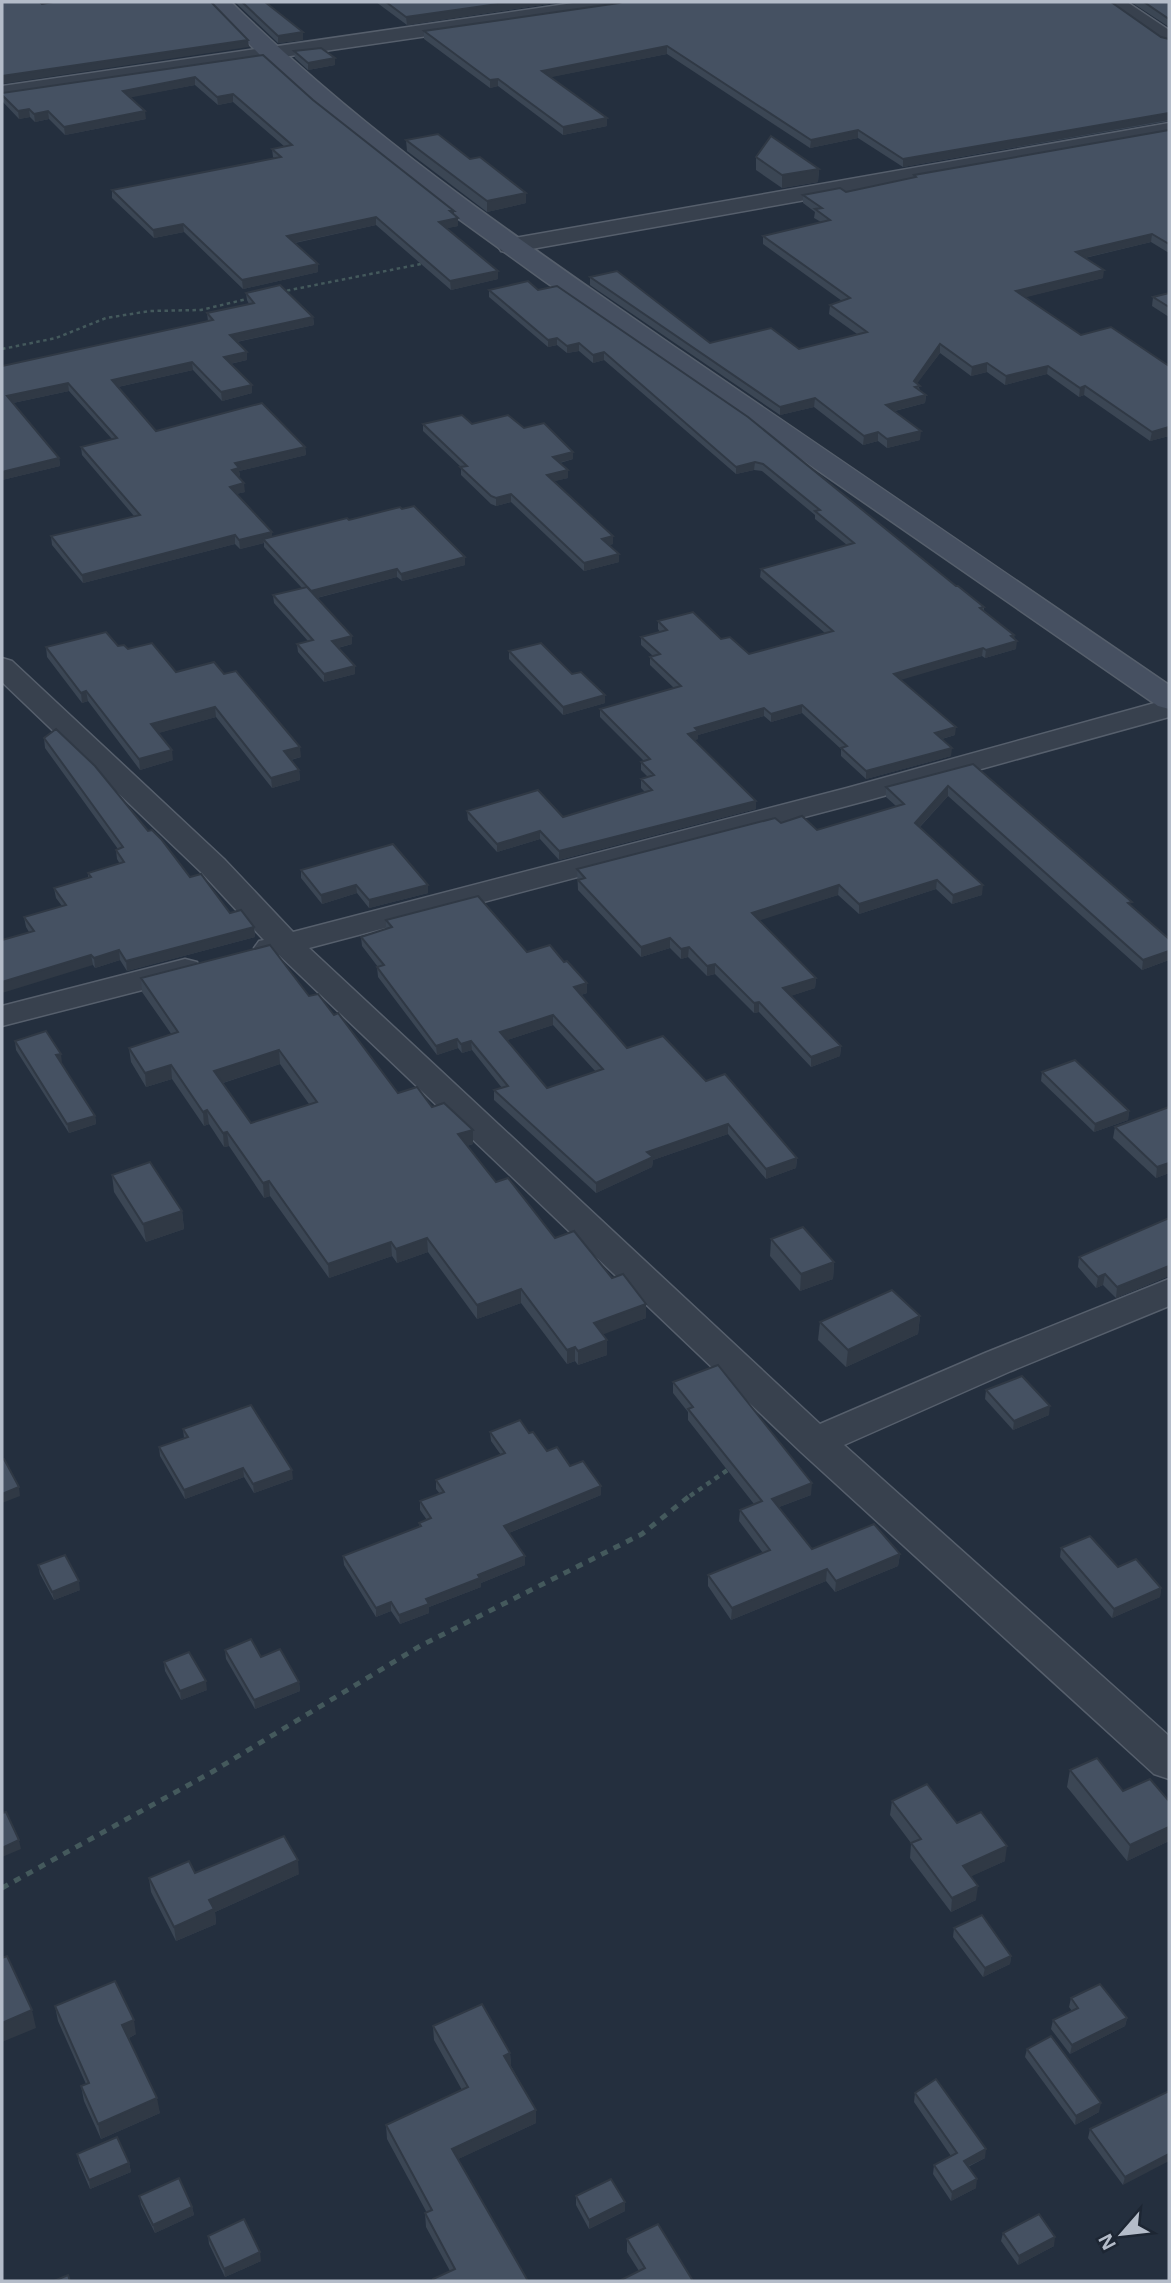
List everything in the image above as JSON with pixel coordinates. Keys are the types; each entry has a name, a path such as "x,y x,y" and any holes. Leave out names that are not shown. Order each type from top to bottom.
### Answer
{"street":[{"path":"219,2 267,53 375,144 509,246 1169,699"},
{"path":"2,92 619,2"},
{"path":"1114,2 1169,39"},
{"path":"509,246 637,221 1169,129"},
{"path":"2,667 213,866 286,944 815,1442 1169,1762"},
{"path":"2,1016 845,797 1169,708"},
{"path":"815,1442 998,1362 1169,1292"}],"path":[{"path":"269,294 426,264"},
{"path":"2,349 56,338 106,318 150,311 201,310 255,297"},
{"path":"2,1888 201,1779 431,1640 642,1534 709,1480 738,1463"}],"building":[{"path":"2,2 211,2 248,40 2,76"},
{"path":"242,2 265,2 303,32 278,36"},
{"path":"386,2 511,2 406,17"},
{"path":"622,2 1111,2 1161,37 1169,39 1169,113 903,159 858,130 811,140 667,46 542,71 607,118 563,127 498,79 490,80 424,31"},
{"path":"1144,2 1169,2 1169,19"},
{"path":"321,48 335,58 308,63 294,51"},
{"path":"263,55 313,100 454,211 450,211 458,218 439,222 498,271 450,281 376,217 287,236 318,264 242,280 183,224 153,230 112,190 281,157 272,149 292,145 233,94 217,97 195,77 123,91 145,111 64,127 48,111 34,114 29,109 18,111 2,95"},
{"path":"1169,130 1169,244 1152,234 1076,252 1104,270 1016,291 1081,335 1111,327 1169,366 1169,427 1152,432 1085,386 1080,388 1048,366 1006,376 987,363 972,367 940,344 914,381 920,386 915,387 926,395 886,405 921,431 887,439 878,432 864,436 815,398 780,407 590,277 617,271 710,343 771,328 799,349 867,332 830,305 850,298 763,236 830,220 815,209 822,208 803,195 840,188 846,192 916,177 914,175"},
{"path":"438,134 470,159 480,157 526,193 487,201 406,140"},
{"path":"771,136 819,169 782,175 756,157"},
{"path":"528,281 538,290 557,286 748,417 984,607 980,608 1014,635 1011,636 1017,641 894,674 956,727 935,733 952,748 866,771 841,748 847,746 802,705 771,714 764,708 695,728 698,731 688,734 756,801 559,851 540,831 497,844 467,811 538,790 563,817 652,790 641,779 654,775 641,762 650,759 600,709 681,686 650,657 660,654 641,637 667,630 658,621 693,612 721,639 730,637 749,654 833,631 761,569 854,543 815,511 820,510 763,464 755,462 736,467 604,352 593,355 579,343 567,346 557,338 548,340 489,290"},
{"path":"280,285 313,317 230,335 247,352 224,357 252,385 221,392 192,362 112,380 156,431 262,403 305,447 235,463 239,468 232,470 244,483 230,487 272,532 239,540 235,535 82,575 51,536 140,515 81,447 117,438 68,383 7,396 59,458 2,472 2,366 213,320 207,313 254,303 246,293"},
{"path":"1169,293 1169,307 1153,297"},
{"path":"462,415 472,424 508,415 524,428 544,423 573,452 553,457 568,470 547,475 613,536 602,539 619,554 584,563 511,494 496,498 491,496 460,467 467,466 423,424"},
{"path":"414,506 465,557 401,574 397,569 311,591 263,539 347,518 349,520"},
{"path":"307,587 352,636 332,641 355,666 324,674 297,644 313,640 273,595"},
{"path":"106,632 118,646 124,645 128,649 152,643 176,672 214,662 224,674 236,671 300,747 284,751 299,770 271,778 215,707 151,724 172,750 139,759 86,691 81,693 46,647"},
{"path":"541,643 572,674 581,672 605,695 563,707 509,651"},
{"path":"56,729 95,766 148,831 152,830 161,839 190,877 201,874 230,913 241,910 254,927 126,961 119,950 94,958 91,955 2,982 2,940 34,931 24,917 66,905 54,888 91,877 88,873 124,862 116,850 123,847 44,738"},
{"path":"973,764 1132,902 1128,903 1169,939 1169,951 1143,960 948,786 915,823 983,885 953,895 937,880 859,904 839,885 752,913 816,978 783,988 841,1046 811,1057 759,1002 754,1003 715,964 707,966 689,947 681,949 670,938 641,947 578,880 585,878 577,869 775,818 781,823 802,816 817,830 904,804 886,787"},
{"path":"393,844 428,885 369,900 356,885 321,895 301,870"},
{"path":"478,896 527,952 550,945 564,962 567,961 587,983 574,987 627,1048 663,1036 706,1081 725,1074 797,1158 766,1169 728,1124 647,1152 653,1157 596,1183 494,1090 508,1086 471,1041 461,1044 457,1039 436,1046 377,967 384,965 361,937 392,927 386,920","holes":["553,1015 603,1069 547,1088 500,1032"]},
{"path":"270,945 309,996 318,994 334,1015 338,1013 398,1093 417,1087 432,1107 444,1103 473,1130 458,1134 496,1182 508,1178 555,1238 574,1231 612,1278 623,1274 646,1304 594,1323 607,1340 578,1351 575,1347 567,1350 521,1289 477,1305 427,1238 396,1249 391,1242 328,1264 269,1181 263,1183 227,1132 223,1133 207,1110 203,1112 171,1065 145,1073 129,1048 178,1032 141,978","holes":["279,1050 317,1102 251,1123 214,1071"]},
{"path":"46,1031 61,1054 56,1055 95,1116 67,1124 15,1041"},
{"path":"1075,1060 1129,1111 1095,1124 1042,1072"},
{"path":"1169,1107 1169,1163 1157,1167 1115,1127"},
{"path":"150,1162 182,1211 143,1224 112,1175"},
{"path":"1169,1218 1169,1266 1117,1287 1105,1274 1098,1277 1079,1257"},
{"path":"803,1227 834,1262 801,1274 771,1239"},
{"path":"892,1290 920,1316 848,1350 820,1322"},
{"path":"718,1365 812,1483 772,1499 812,1549 874,1524 900,1554 836,1581 827,1569 732,1608 708,1575 770,1550 740,1510 762,1501 688,1409 693,1407 673,1382"},
{"path":"1022,1376 1050,1406 1014,1421 986,1390"},
{"path":"251,1405 292,1470 253,1484 243,1468 184,1490 159,1447 188,1437 183,1429"},
{"path":"520,1420 547,1451 557,1447 570,1466 583,1461 601,1486 504,1526 525,1556 478,1575 480,1578 426,1599 429,1604 399,1615 391,1602 376,1608 343,1556 421,1526 419,1523 431,1518 420,1501 444,1492 436,1480 505,1453 490,1432"},
{"path":"4,1459 19,1487 2,1494 2,1460"},
{"path":"1090,1536 1118,1567 1136,1559 1161,1588 1114,1609 1061,1548"},
{"path":"65,1555 79,1581 52,1592 38,1565"},
{"path":"251,1639 261,1657 280,1649 299,1682 254,1700 225,1650"},
{"path":"189,1652 206,1681 180,1691 164,1662"},
{"path":"1097,1758 1123,1791 1150,1779 1169,1801 1169,1827 1130,1845 1070,1770"},
{"path":"927,1784 957,1823 981,1812 1007,1846 963,1866 978,1886 952,1898 911,1843 921,1839 892,1801"},
{"path":"6,1812 19,1840 2,1848 2,1813"},
{"path":"284,1836 298,1860 209,1900 214,1909 174,1927 149,1878 189,1861 195,1873"},
{"path":"982,1915 1011,1956 985,1968 954,1928"},
{"path":"7,1956 32,2010 2,2023 2,1958"},
{"path":"115,1981 134,2020 122,2025 157,2098 98,2124 81,2086 89,2083 55,2006"},
{"path":"1100,1984 1127,2018 1072,2045 1053,2020 1078,2008 1071,1998"},
{"path":"482,2004 510,2053 504,2056 536,2110 452,2149 528,2281 434,2281 433,2279 455,2269 425,2213 432,2210 386,2125 468,2087 433,2026"},
{"path":"1051,2036 1101,2103 1076,2116 1027,2049"},
{"path":"936,2079 986,2149 964,2161 977,2179 952,2192 934,2165 957,2153 915,2093"},
{"path":"1169,2091 1169,2154 1125,2177 1090,2129"},
{"path":"117,2137 129,2163 89,2180 77,2154"},
{"path":"179,2178 192,2207 153,2225 139,2196"},
{"path":"611,2179 625,2202 589,2220 576,2196"},
{"path":"1039,2214 1055,2237 1019,2256 1003,2233"},
{"path":"244,2219 260,2252 224,2269 208,2236"},
{"path":"658,2224 693,2281 619,2281 645,2268 627,2239"},
{"path":"68,2275 70,2281 54,2281"}]}
